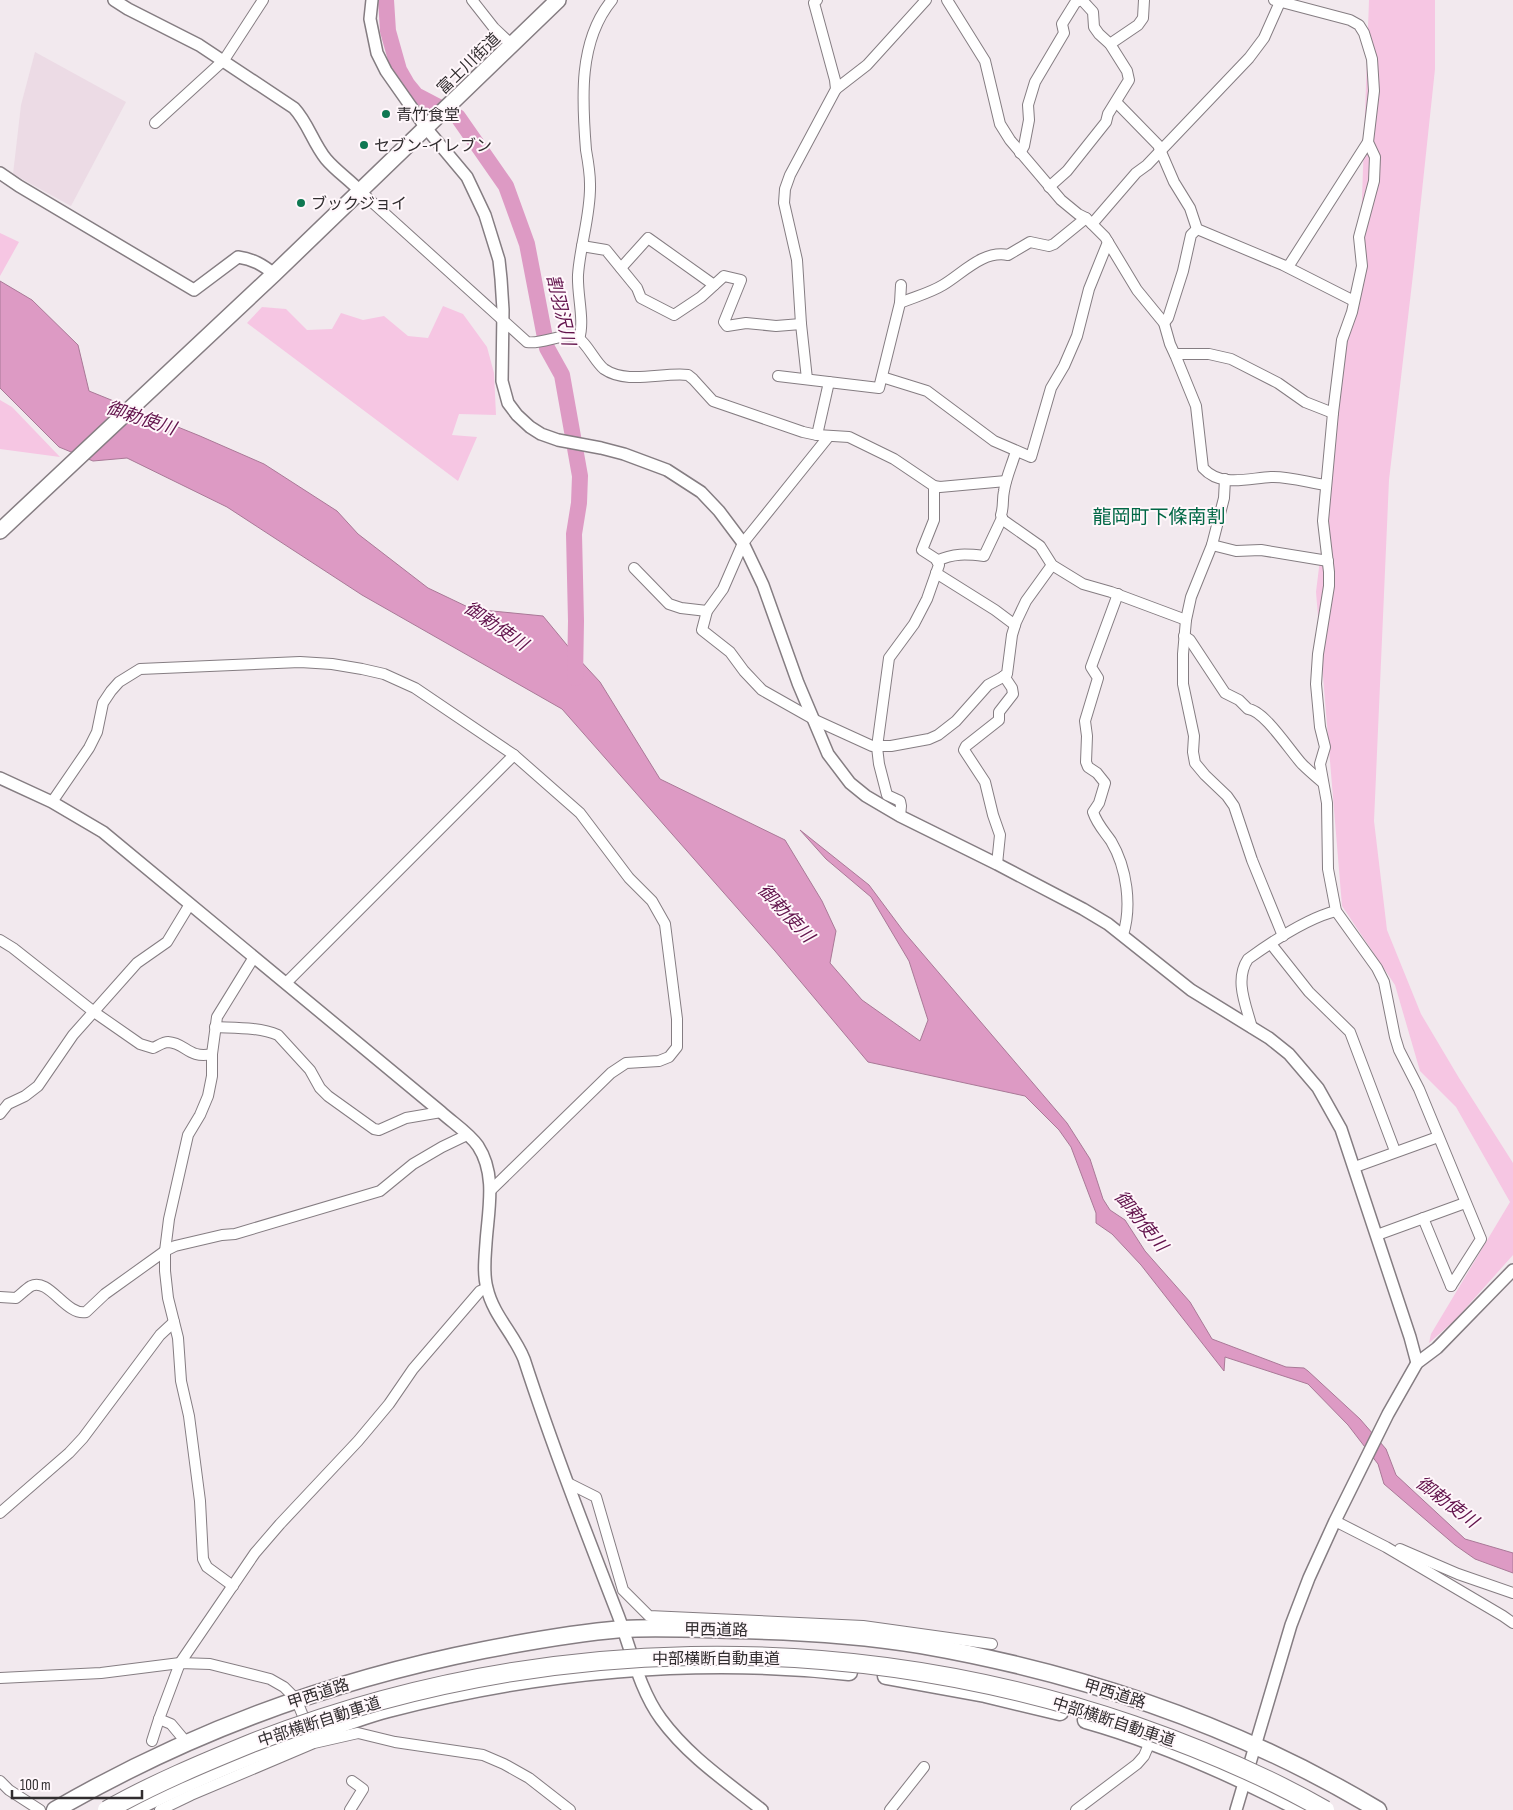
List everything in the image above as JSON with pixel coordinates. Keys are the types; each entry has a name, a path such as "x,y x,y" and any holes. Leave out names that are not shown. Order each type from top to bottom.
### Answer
{"highway":[{"name":"甲西道路","path":"55,1810 130,1769 186,1742 296,1699 357,1680 453,1656 513,1644 623,1629 693,1628 853,1636 921,1645 1061,1676 1123,1695 1199,1722 1312,1773 1378,1810"},
{"name":"中部横断自動車道","path":"107,1810 172,1777 235,1750 323,1718 394,1697 474,1679 546,1666 660,1656 771,1656 884,1666 941,1675 1054,1701 1150,1732 1212,1755 1325,1810"},
{"path":"131,1810 238,1760 312,1738 386,1709 460,1692 534,1679 637,1668 705,1666 773,1666 901,1678 1041,1707 1097,1723 1150,1742 1244,1781 1303,1810"}],"main road":[{"name":"富士川街道","path":"0,531 361,192 558,0"}],"street":[{"path":"114,0 130,5 199,45 294,108 303,118 320,151 327,160 527,342 534,343 566,337 579,339 603,368 621,376 688,375 713,401 803,432 849,437 894,459 934,486 1006,481"},
{"path":"155,123 224,60 263,0"},
{"path":"372,0 370,19 377,53 386,70 426,128 467,177 485,215 499,260 504,310 502,381 508,403 517,415 541,434 558,440 601,448 667,470 701,492 719,511 743,544 763,585 798,683 828,754 850,783 866,796 900,816 1083,909 1123,935 1191,990 1269,1038 1290,1054 1313,1082 1341,1129 1355,1167 1417,1363"},
{"path":"472,0 494,28 512,45"},
{"path":"579,339 582,331 582,322 578,274 590,185 583,88 593,29 612,0"},
{"path":"817,0 814,3 836,89"},
{"path":"807,380 797,260 784,203 790,175 836,89 866,65 926,0"},
{"path":"947,0 985,61 1000,124 1010,140 1061,200 1089,221 1108,242 1137,290 1164,323 1170,344 1196,406 1203,468 1208,473 1225,479 1246,481 1272,477 1326,485"},
{"path":"1020,153 1026,137 1029,120 1028,105 1035,82 1064,33 1062,24 1075,4 1081,0 1093,12 1094,27 1110,44 1127,71 1129,80 1108,114 1106,122 1067,171 1049,187"},
{"path":"1110,44 1138,24 1143,18 1144,0"},
{"path":"900,303 942,286 978,260 1000,253 1008,255 1030,242 1049,246 1089,221 1136,173 1147,165 1249,58 1264,38 1277,1 1350,20 1360,25 1372,59 1374,91 1368,142 1288,267"},
{"path":"1116,102 1158,145 1174,182 1190,208 1197,229 1288,267 1354,301"},
{"path":"1368,142 1375,157 1374,181 1359,237 1362,266 1342,340 1323,521 1329,586 1318,654 1316,684 1320,727 1325,747 1320,764 1326,803 1328,869 1336,911 1377,968 1384,982 1397,1044 1419,1089 1481,1240 1451,1286 1423,1218"},
{"path":"0,173 194,290 238,257 255,261 274,274"},
{"path":"1164,323 1168,318 1183,271 1191,236 1197,229"},
{"path":"621,268 648,238 714,285"},
{"path":"882,377 926,391 994,441 1031,457 1051,388 1064,366 1077,336 1089,289 1108,242"},
{"path":"582,246 606,250 637,288 641,298 674,315 701,297 724,276 741,280 724,322 727,326 801,324"},
{"path":"778,376 879,388 900,303 900,285"},
{"path":"1175,354 1209,354 1230,359 1278,383 1305,402 1333,412"},
{"path":"817,435 830,382"},
{"path":"828,436 743,544 723,588 707,610 702,630 730,652 744,671 762,690 815,720 872,746 891,746 929,739 938,735 956,720 988,685 1007,674 1015,625 1026,601 1052,565"},
{"path":"937,561 947,556 958,554 984,556 1002,518 1006,481 1016,452"},
{"path":"1225,479 1224,498 1212,545 1191,597 1186,620 1183,684 1194,736 1193,752 1195,763 1227,796 1234,806 1252,860 1283,936"},
{"path":"900,816 902,806 900,801 887,795 884,786 877,747 889,658 914,624 927,599 938,565 936,559 922,550 934,520 934,486"},
{"path":"1002,518 1040,546 1052,565 1083,584 1118,594 1186,620"},
{"path":"1212,545 1236,551 1261,550 1328,561"},
{"path":"634,568 669,604 681,608 707,610"},
{"path":"936,573 995,610 1015,625"},
{"path":"1118,594 1091,667 1098,678 1085,721 1087,736 1086,762 1088,767 1097,773 1105,783 1099,804 1093,812 1097,822 1112,842 1127,888 1126,927 1123,935"},
{"path":"1184,636 1190,640 1225,693 1239,700 1248,709 1253,710 1277,732 1302,763 1322,782"},
{"path":"52,802 89,748 97,732 103,702 110,691 119,682 140,669 300,662 332,664 362,669 384,674 415,688 514,755 580,813 629,878 652,901 665,924 677,1019 677,1047 669,1057 659,1061 626,1063 611,1073 490,1191"},
{"path":"997,864 1000,835 993,815 986,782 964,750 966,746 999,720 999,712 1013,694 1012,688 1004,676"},
{"path":"286,982 514,755"},
{"path":"0,778 52,802 103,832 441,1112 477,1146 488,1173 490,1191 485,1277 491,1302 518,1344 648,1699 674,1736 691,1754 762,1810"},
{"path":"0,1114 8,1104 25,1096 38,1086 73,1035 136,963 168,942 190,904"},
{"path":"1252,1028 1242,993 1241,979 1244,965 1248,959 1283,936 1327,913 1336,911"},
{"path":"0,940 33,962 94,1012 146,1047 153,1048 165,1042 171,1042 199,1056 212,1054"},
{"path":"1271,944 1309,992 1350,1032 1395,1151"},
{"path":"233,1586 207,1567 203,1559 200,1501 189,1416 181,1381 178,1338 168,1298 165,1251 169,1219 188,1135 200,1115 208,1096 212,1076 212,1054 217,1017 254,957"},
{"path":"215,1027 250,1029 278,1034 310,1070 320,1088 328,1096 374,1129 380,1130 406,1118 441,1112"},
{"path":"0,1298 16,1298 32,1285 38,1284 45,1287 74,1310 82,1313 86,1312 105,1294 165,1251 175,1246 222,1235 235,1234 380,1191 412,1164 467,1135"},
{"path":"1355,1167 1438,1137"},
{"path":"1377,1235 1465,1203"},
{"path":"1236,1810 1291,1625 1309,1578 1388,1414 1417,1363 1436,1348 1513,1270"},
{"path":"152,1741 180,1663 256,1553 280,1524 358,1441 389,1404 413,1369 459,1318 480,1291 487,1288"},
{"path":"0,1513 83,1438 160,1335 174,1322"},
{"path":"568,1483 596,1497 623,1590 649,1616 863,1626 992,1644"},
{"path":"1337,1517 1513,1623"},
{"path":"1386,1547 1401,1550 1458,1574 1513,1593"},
{"path":"0,1678 101,1673 180,1663 210,1664 249,1672 270,1679 284,1687 296,1699 312,1738"},
{"path":"159,1719 171,1724 186,1742"},
{"path":"160,1810 312,1738 358,1733 395,1742 483,1755 529,1778 570,1810"},
{"path":"1076,1810 1137,1764 1144,1756 1150,1742"},
{"path":"890,1810 924,1767"},
{"path":"350,1810 363,1790 352,1780"},
{"path":"0,1781 9,1790 40,1810"}],"shaded area":[{"path":"1369,0 1435,0 1435,69 1389,480 1374,821 1387,930 1421,1014 1513,1163 1513,1255 1455,1320 1429,1343 1431,1334 1510,1202 1456,1107 1420,1071 1395,985 1342,906 1316,592 1361,226"},
{"path":"35,52 126,102 71,206 13,174 21,105"},
{"path":"0,233 19,242 0,276"},
{"path":"443,306 463,314 487,347 494,373 496,415 459,414 452,435 477,437 458,481 247,323 262,307 286,309 307,330 332,329 341,313 363,320 384,316 408,336 428,338"},
{"path":"0,400 12,407 60,457 0,449"}],"water":[{"name":"御勅使川","path":"0,281 32,300 78,345 89,391 264,464 337,511 358,534 428,588 472,609 543,616 600,682 660,779 785,840 822,901 836,931 830,963 862,1000 920,1041 928,1020 909,961 871,897 826,859 800,830 869,885 904,932 1067,1123 1090,1159 1103,1199 1110,1210 1125,1220 1145,1251 1190,1302 1212,1339 1286,1367 1304,1368 1308,1371 1360,1419 1386,1449 1396,1475 1465,1539 1513,1553 1513,1573 1475,1559 1455,1545 1384,1484 1378,1464 1348,1425 1308,1384 1225,1357 1224,1371 1141,1265 1112,1234 1096,1223 1096,1213 1071,1147 1059,1130 1025,1096 868,1062 775,951 562,709 362,595 227,507 127,458 93,461 59,447 0,388"}],"waterway":[{"name":"割羽沢川","path":"386,0 388,31 399,70 407,84 416,95 458,117 506,186 527,244 547,348 562,375 580,476 579,503 574,534 575,678"}],"place":[{"name":"青竹食堂","path":"386,114"},
{"name":"セブン-イレブン","path":"364,145"},
{"name":"ブックジョイ","path":"301,203"}],"district":[{"name":"龍岡町下條南割","path":"1159,516"}]}
